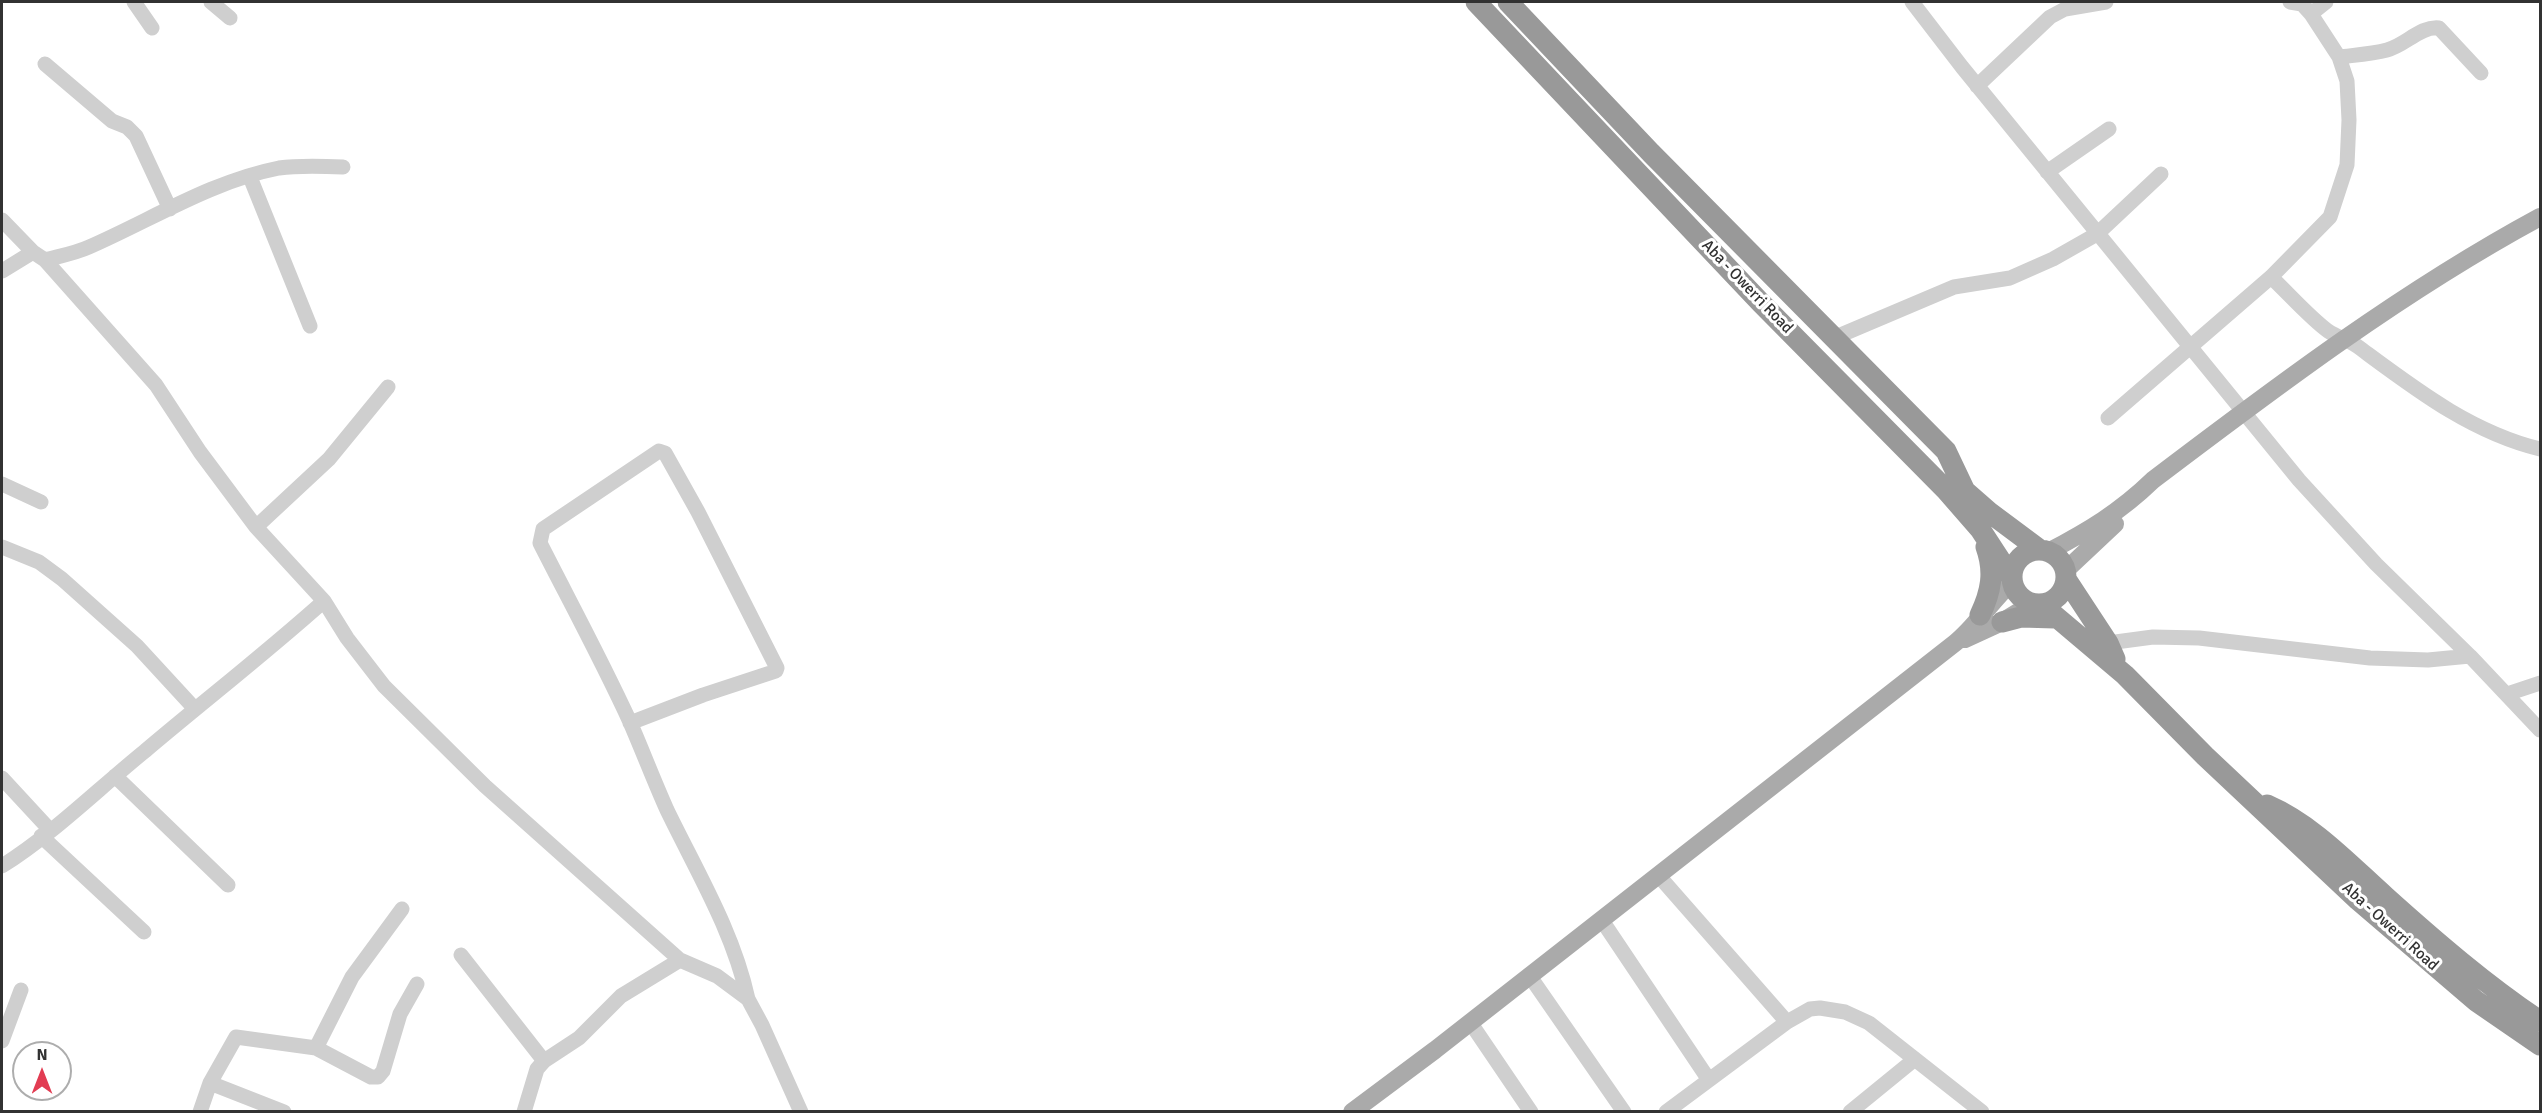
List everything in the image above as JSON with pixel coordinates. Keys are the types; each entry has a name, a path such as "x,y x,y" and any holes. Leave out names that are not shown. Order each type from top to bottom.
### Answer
{"highway":[{"name":"Aba - Owerri Road","path":"1476,2 1761,303 1946,490 1980,529 2012,580 2019,596 2037,604 2057,618 2125,675 2249,797 2430,964 2476,1001 2541,1045"},
{"name":"Aba - Owerri Road","path":"1508,2 1651,153 1836,337 1946,451 1965,491 1989,512 2044,551 2056,556 2125,675"},
{"path":"1980,529 1993,574 1990,594 1980,615"},
{"path":"2012,580 2013,569 2023,555 2044,551"},
{"path":"2037,604 2050,602 2058,596 2066,575"},
{"path":"2002,622 2021,617 2057,618"},
{"name":"Aba - Owerri Road","path":"2249,797 2289,814 2316,834 2425,931 2541,1022"}],"main road":[{"path":"2044,551 2100,524 2133,499 2153,480 2242,413 2346,339 2490,244 2541,217"},
{"path":"2066,575 2134,508 2153,480"},
{"path":"1352,1112 1970,631 1980,615 2012,580"},
{"path":"1955,643 2037,604"}],"street":[{"path":"135,2 152,28"},
{"path":"212,2 230,18"},
{"path":"1912,2 1977,86 2299,480 2376,564 2470,656 2541,730"},
{"path":"1977,86 2063,5 2106,2"},
{"path":"2108,418 2271,278 2330,217 2346,165 2349,110 2346,81 2339,57 2301,6 2326,2"},
{"path":"2339,57 2387,50 2406,42 2429,27 2439,28 2481,73"},
{"path":"45,64 112,121 127,127 136,136 170,208"},
{"path":"2047,172 2109,129"},
{"path":"2,271 39,256 88,248 170,208 279,168 344,167"},
{"path":"1836,337 1954,287 2010,278 2053,259 2097,234 2161,174"},
{"path":"250,177 310,326"},
{"path":"2,220 39,256 156,385 200,452 256,527 324,601 347,638 384,686 429,733 680,960 717,975 748,999"},
{"path":"2271,278 2329,332 2346,339 2403,382 2472,424 2510,442 2541,449"},
{"path":"256,527 329,459 388,387"},
{"path":"630,723 777,668 698,512 664,453 659,452 543,529 540,543 630,723 649,772 716,904 741,969 748,999 801,1112"},
{"path":"2,484 41,502"},
{"path":"2,547 39,562 62,579 137,646 195,709"},
{"path":"4,861 46,833 268,651 324,601"},
{"path":"2108,643 2153,638 2199,638 2370,658 2428,660 2470,656"},
{"path":"2507,694 2541,683"},
{"path":"115,776 228,885"},
{"path":"2,778 46,833 144,932"},
{"path":"1658,875 1787,1022"},
{"path":"316,1048 352,977 402,909"},
{"path":"1601,920 1709,1080"},
{"path":"461,955 544,1061"},
{"path":"524,1112 537,1069 544,1061 579,1038 621,996 680,960"},
{"path":"1529,975 1624,1112"},
{"path":"200,1112 210,1083 236,1037 316,1048 371,1077 378,1077 383,1071 400,1014 417,984"},
{"path":"2,1041 21,990"},
{"path":"1666,1112 1787,1022 1810,1009 1845,1012 1869,1023 1915,1059 1971,1109"},
{"path":"1470,1022 1531,1112"},
{"path":"1850,1112 1915,1059"},
{"path":"210,1083 284,1112"}]}
